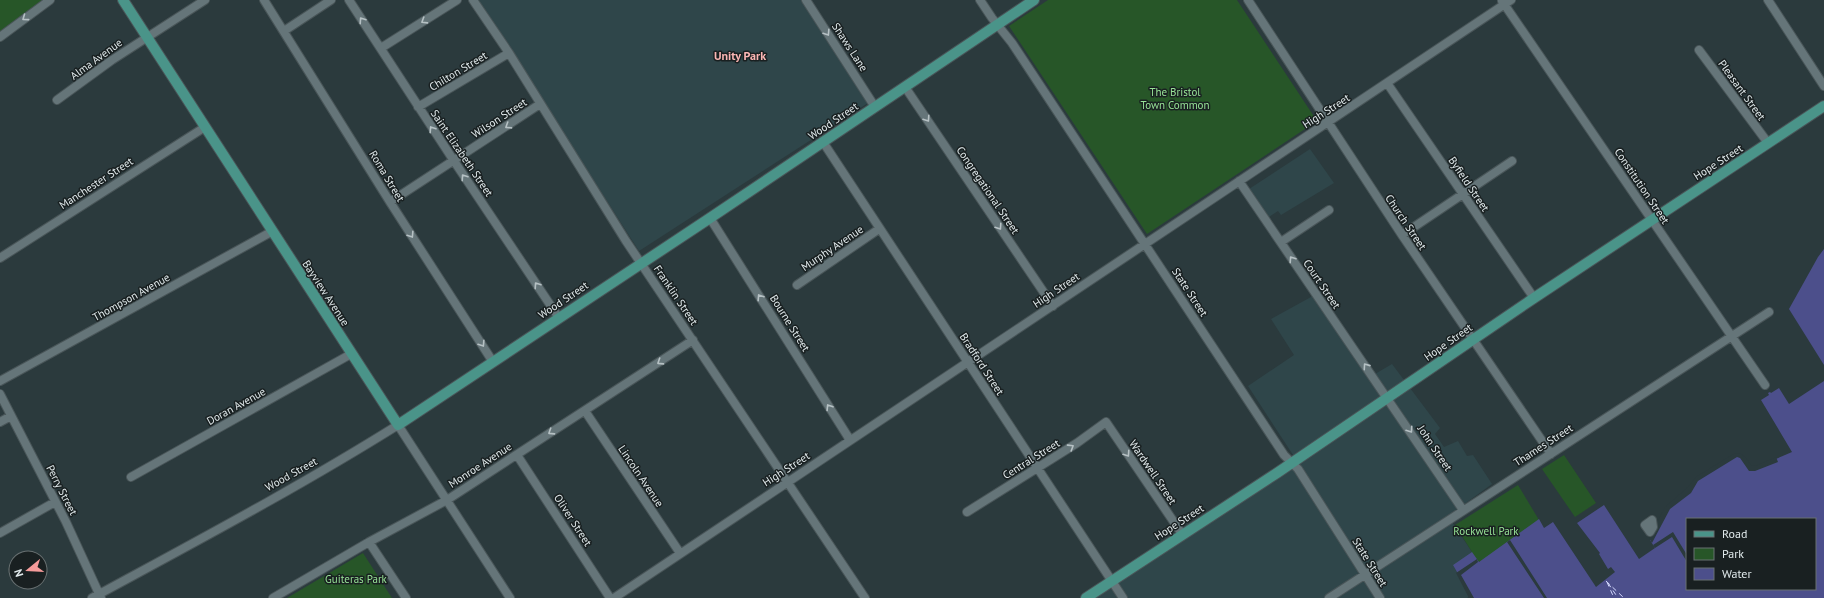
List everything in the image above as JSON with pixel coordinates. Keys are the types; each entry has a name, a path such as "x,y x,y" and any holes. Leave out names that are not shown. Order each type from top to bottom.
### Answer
{"main road":[{"name":"Bayview Avenue","path":"123,0 271,232 398,425"},
{"name":"Wood Street","path":"398,425 710,218 1034,0"},
{"name":"Hope Street","path":"1086,598 1388,398 1652,219 1824,106"}],"street":[{"path":"0,37 50,0"},
{"name":"Alma Avenue","path":"57,100 147,36 205,0"},
{"name":"Roma Street","path":"264,0 390,202 493,362"},
{"path":"284,31 331,0"},
{"name":"Saint Elizabeth Street","path":"349,0 418,107 559,318"},
{"path":"381,48 457,0"},
{"name":"Franklin Street","path":"473,0 509,53 641,263 865,598"},
{"name":"Shaws Lane","path":"806,0 875,107"},
{"name":"State Street","path":"980,0 1012,43 1284,455 1292,462 1380,598"},
{"name":"Church Street","path":"1248,0 1327,123 1551,454"},
{"path":"1768,0 1824,86"},
{"name":"High Street","path":"614,598 1387,83 1505,1"},
{"name":"Constitution Street","path":"1505,1 1765,385"},
{"name":"Pleasant Street","path":"1699,50 1768,143"},
{"name":"Chilton Street","path":"418,107 509,53"},
{"name":"Byfield Street","path":"1387,83 1534,298"},
{"name":"Congregational Street","path":"905,87 1053,306"},
{"name":"Wilson Street","path":"390,202 540,104"},
{"name":"Manchester Street","path":"0,258 205,127"},
{"name":"Bradford Street","path":"823,142 1123,598"},
{"path":"1402,235 1512,161"},
{"name":"Court Street","path":"1239,181 1388,398"},
{"path":"1281,242 1329,210"},
{"name":"Bourne Street","path":"710,218 850,440"},
{"name":"Murphy Avenue","path":"797,285 879,229"},
{"name":"Thompson Avenue","path":"0,381 271,232"},
{"name":"Thames Street","path":"1329,598 1769,312"},
{"name":"Monroe Avenue","path":"273,598 369,542 447,500 693,340"},
{"name":"Doran Avenue","path":"131,477 351,354"},
{"name":"Perry Street","path":"0,394 55,502 98,597"},
{"name":"John Street","path":"1388,398 1463,510"},
{"name":"Lincoln Avenue","path":"584,411 680,553"},
{"path":"0,422 11,416"},
{"name":"Central Street","path":"967,512 1077,443 1106,422"},
{"name":"Wardwell Street","path":"1106,422 1182,534"},
{"name":"Bayview Avenue","path":"398,425 510,598"},
{"name":"Wood Street","path":"98,597 359,450 398,425"},
{"name":"Oliver Street","path":"517,455 610,598"},
{"path":"0,533 55,502"},
{"path":"369,542 406,598"}],"shaded area":[{"path":"478,0 802,0 868,103 639,251"},
{"path":"1310,149 1334,183 1281,215 1278,211 1269,217 1249,189"},
{"path":"1317,288 1375,374 1392,364 1440,428 1435,434 1444,447 1458,441 1467,456 1473,455 1492,484 1448,516 1472,552 1471,596 1467,598 1089,598 1297,461 1248,386 1294,355 1271,319 1311,297"}],"green space":[{"path":"0,0 47,0 0,42"},
{"name":"The Bristol Town Common","path":"1048,0 1237,0 1317,121 1147,234 1009,26"},
{"path":"1564,455 1596,503 1575,517 1542,469"},
{"name":"Rockwell Park","path":"1518,485 1542,525 1492,557 1478,562 1477,559 1453,565 1472,552 1455,525"},
{"name":"Guiteras Park","path":"363,553 392,598 287,598"}],"water":[{"path":"1824,249 1824,365 1789,309"},
{"path":"1824,381 1824,598 1472,598 1453,565 1472,552 1479,562 1539,519 1544,528 1553,522 1596,587 1615,572 1611,567 1608,569 1599,554 1600,553 1577,523 1604,505 1639,559 1655,548 1650,540 1667,508 1689,489 1697,478 1736,454 1740,456 1749,467 1755,468 1792,452 1761,400 1769,395 1768,393 1771,393 1779,388 1789,404"}],"pier":[{"path":"1735,453 1741,454 1751,465 1755,466 1776,457 1778,462 1755,471 1749,471 1740,458 1737,457 1698,481 1691,493 1670,509 1652,543 1649,538 1665,507 1688,487 1696,477"},
{"path":"1673,532 1686,553 1686,560 1672,537 1655,548 1653,545"},
{"path":"1510,540 1547,598 1544,598 1507,542"},
{"path":"1477,559 1478,562 1461,575 1474,598 1469,598 1456,573"}],"ferry route":[{"path":"1606,581 1624,598"},
{"path":"1607,582 1614,598"},
{"path":"1608,583 1618,598"}],"district":[{"name":"Unity Park","path":"740,56"}]}
